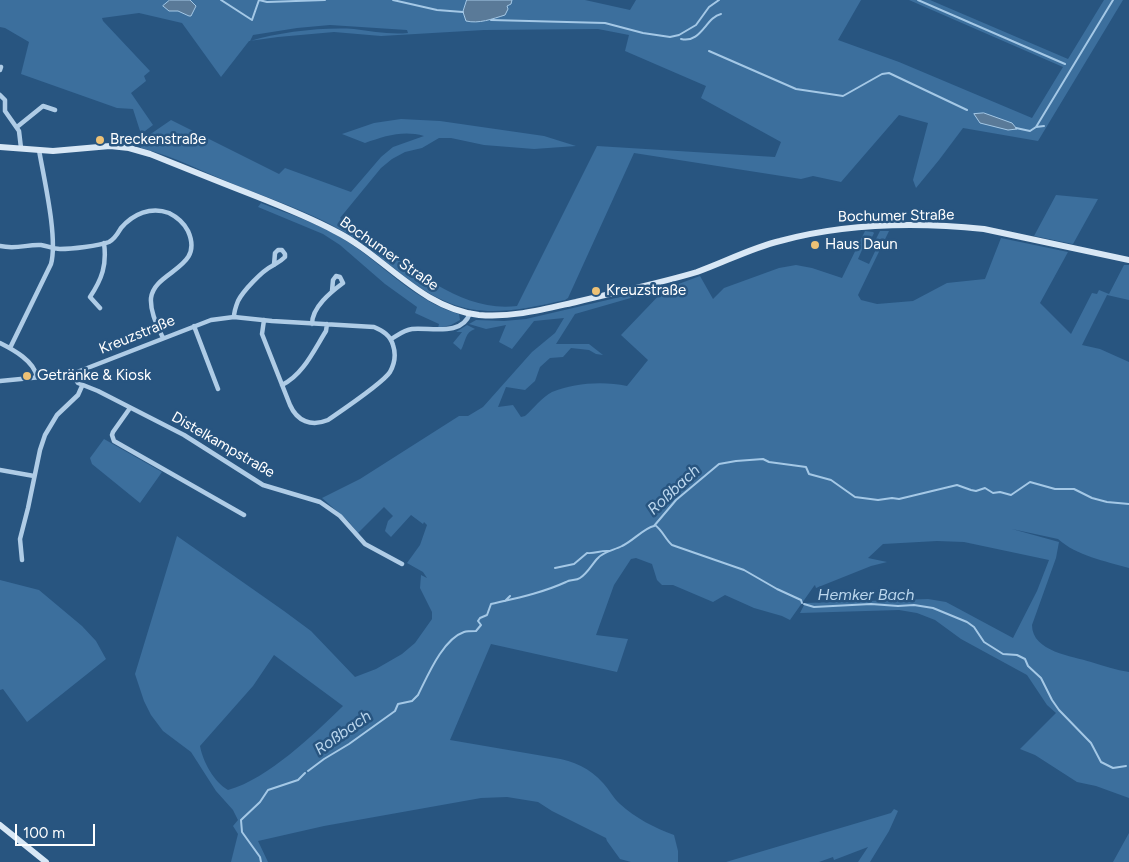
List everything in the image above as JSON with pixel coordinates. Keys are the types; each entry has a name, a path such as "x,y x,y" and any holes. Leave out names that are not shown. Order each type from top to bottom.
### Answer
{"main road":[{"name":"Bochumer Straße","path":"0,147 53,151 110,146 129,148 150,154 330,228 358,245 424,294 443,305 470,313 513,314 555,307 680,277 761,246 843,228 959,226 1005,233 1129,260"},
{"path":"0,825 46,862"}],"street":[{"path":"0,95 5,100 5,111 19,131 21,148"},
{"path":"17,127 43,106 56,110"},
{"path":"10,348 51,264 53,248 39,150"},
{"path":"0,246 15,248 41,245 59,249 104,243 114,239 128,220 144,212 158,210 170,214 186,227 190,243 188,258 179,269 159,282 152,295 153,314 163,338"},
{"path":"100,308 90,297 101,279 105,268 104,243"},
{"path":"234,317 238,301 258,277 274,265"},
{"path":"312,324 314,312 332,291"},
{"path":"264,320 262,334 292,410 298,417 312,424 328,420 387,375 395,358 391,339 409,330 439,330 456,327 470,313"},
{"name":"Kreuzstraße","path":"0,381 72,374 211,320 234,317 374,327 381,330 391,339"},
{"path":"282,385 289,382 300,371 326,331 327,324"},
{"name":"Kreuzstraße","path":"194,326 218,389"},
{"path":"0,343 10,348 32,365 36,370 37,377"},
{"path":"22,560 20,538 45,435 57,415 78,394 82,386 72,374"},
{"name":"Distelkampstraße","path":"82,386 98,391 184,435 263,485 320,502 340,516 365,544 402,564"},
{"path":"130,408 113,432 114,441 244,515"},
{"path":"0,470 34,476"}],"shaded area":[{"path":"0,0 585,0 630,10 636,0 861,0 838,40 899,62 1032,118 1063,67 909,0 930,0 1068,59 1104,0 1123,0 1038,141 963,128 916,188 913,180 928,123 899,115 841,182 813,176 801,179 634,153 568,298 541,305 500,311 463,307 444,301 425,291 372,250 325,222 177,160 141,148 139,142 171,120 279,174 285,168 351,192 381,157 393,147 424,136 401,134 365,143 342,134 374,123 401,119 440,121 544,136 576,146 534,149 484,145 451,138 439,138 422,148 405,152 392,159 381,168 340,218 424,277 460,297 478,303 497,306 517,306 597,146 775,157 781,142 701,98 706,86 625,51 629,35 598,29 484,30 381,36 334,32 251,41 274,35 329,29 408,33 407,30 330,25 297,28 253,35 221,77 182,23 139,13 102,18 150,71 144,76 146,81 131,93 153,125 141,134 133,109 117,108 21,74 29,42 0,27"},
{"path":"170,0 190,0 196,6 191,16 189,16 178,11 169,11 163,6"},
{"path":"467,0 512,0 511,4 507,6 508,9 505,15 476,22 466,21 463,12"},
{"path":"984,113 1012,123 1017,129 1008,130 980,123 974,114"},
{"path":"1056,195 1098,199 1073,244 1034,236"},
{"path":"261,203 306,220 338,236 362,251 401,283 429,301 459,314 460,320 451,325 438,328 439,324 415,313 417,307 385,284 340,245 323,234 258,207"},
{"path":"865,231 874,233 872,237 868,236 858,259 869,264 880,241 876,239 880,231 889,231 858,295 861,300 877,304 913,301 947,283 985,279 1001,238 1068,252 1040,303 1071,334 1092,293 1097,294 1099,290 1109,294 1124,265 1129,265 1129,300 1107,295 1082,345 1100,349 1129,362 1129,568 1082,554 1058,539 1012,529 1059,542 1056,558 1032,625 1034,634 1039,641 1046,647 1064,655 1129,672 1129,798 1096,786 1077,782 1035,755 1020,749 1056,713 1047,705 1027,675 961,639 935,620 917,613 899,610 800,613 805,603 928,599 946,602 1013,638 1037,591 1049,560 964,542 937,541 883,544 868,558 887,562 871,566 816,588 815,585 790,620 754,608 725,595 713,602 673,585 662,585 657,580 652,564 636,558 631,559 614,585 596,635 628,639 617,672 491,644 450,740 562,759 581,766 593,773 618,802 632,814 674,835 678,851 678,862 631,862 620,859 606,838 538,802 507,797 481,798 324,826 258,841 268,862 231,862 238,834 233,826 238,820 233,810 216,791 191,752 163,731 151,715 135,674 177,536 311,631 355,677 376,669 402,654 415,643 432,619 432,612 420,588 421,575 427,578 423,572 407,563 420,545 427,525 411,515 391,537 385,531 388,521 393,516 384,507 358,533 349,522 322,498 360,479 459,416 468,416 483,407 532,352 555,333 564,318 534,321 512,349 499,342 506,325 486,329 469,324 476,320 504,321 526,319 663,287 662,289 575,314 556,344 589,344 603,355 589,350 571,348 563,357 550,358 540,367 535,381 525,390 506,387 498,407 513,405 521,417 525,416 548,394 561,389 589,384 627,386 648,360 621,335 665,289 700,276 713,299 724,288 779,268 796,265 842,278","holes":["274,655 343,706 274,766 259,776 228,790 218,782 210,771 200,746 253,686"]},
{"path":"467,325 475,329 467,335 461,350 453,343 462,332 456,332"},
{"path":"104,439 162,472 140,503 92,464 90,458"},
{"path":"0,580 39,590 82,626 96,641 106,659 27,722 3,689 0,690"},
{"path":"894,809 898,811 889,831 870,862 858,862 868,847 834,860 833,857 819,862 726,862 891,813"},
{"path":"1129,833 1129,862 1113,862"}],"waterway":[{"path":"221,0 252,20 259,0 267,2 325,0"},
{"path":"393,0 437,10 463,12"},
{"path":"491,20 605,23 643,33 670,37 679,35 696,25 709,7 719,0"},
{"path":"918,0 1065,64"},
{"path":"1016,128 1030,131 1036,127 1113,0"},
{"path":"681,39 694,38 711,20 721,14"},
{"path":"709,51 796,89 843,96 882,74 889,73 967,110"},
{"path":"1036,127 1044,126"},
{"name":"Roßbach","path":"308,771 395,711 398,704 412,701 418,695 431,668 449,642 465,632 476,631 481,625 478,621 487,615 491,604 539,592 580,578 600,556 626,544 646,529 654,526 676,500 719,464 763,459 769,462 806,467 809,474 831,480 855,497 878,500 899,499 957,485 976,491 985,488 993,493 1000,492 1011,495 1030,482 1055,489 1074,489 1092,498 1107,502 1129,504"},
{"name":"Hemker Bach","path":"655,525 672,545 744,570 801,600 802,603"},
{"path":"555,568 574,564 587,553 609,551"},
{"name":"Roßbach","path":"505,601 510,596"},
{"name":"Hemker Bach","path":"804,604 814,607 871,604 914,605 933,608 967,622 974,627 984,642 1003,654 1017,655 1025,659 1028,666 1041,678 1059,710 1091,743 1101,762 1113,768 1126,766"},
{"name":"Roßbach","path":"261,862 260,857 242,832 241,820 260,802 268,790 298,780 305,773"}],"place":[{"name":"Breckenstraße","path":"100,140"},
{"name":"Haus Daun","path":"815,245"},
{"name":"Kreuzstraße","path":"596,291"},
{"name":"Getränke & Kiosk","path":"27,376"}]}
